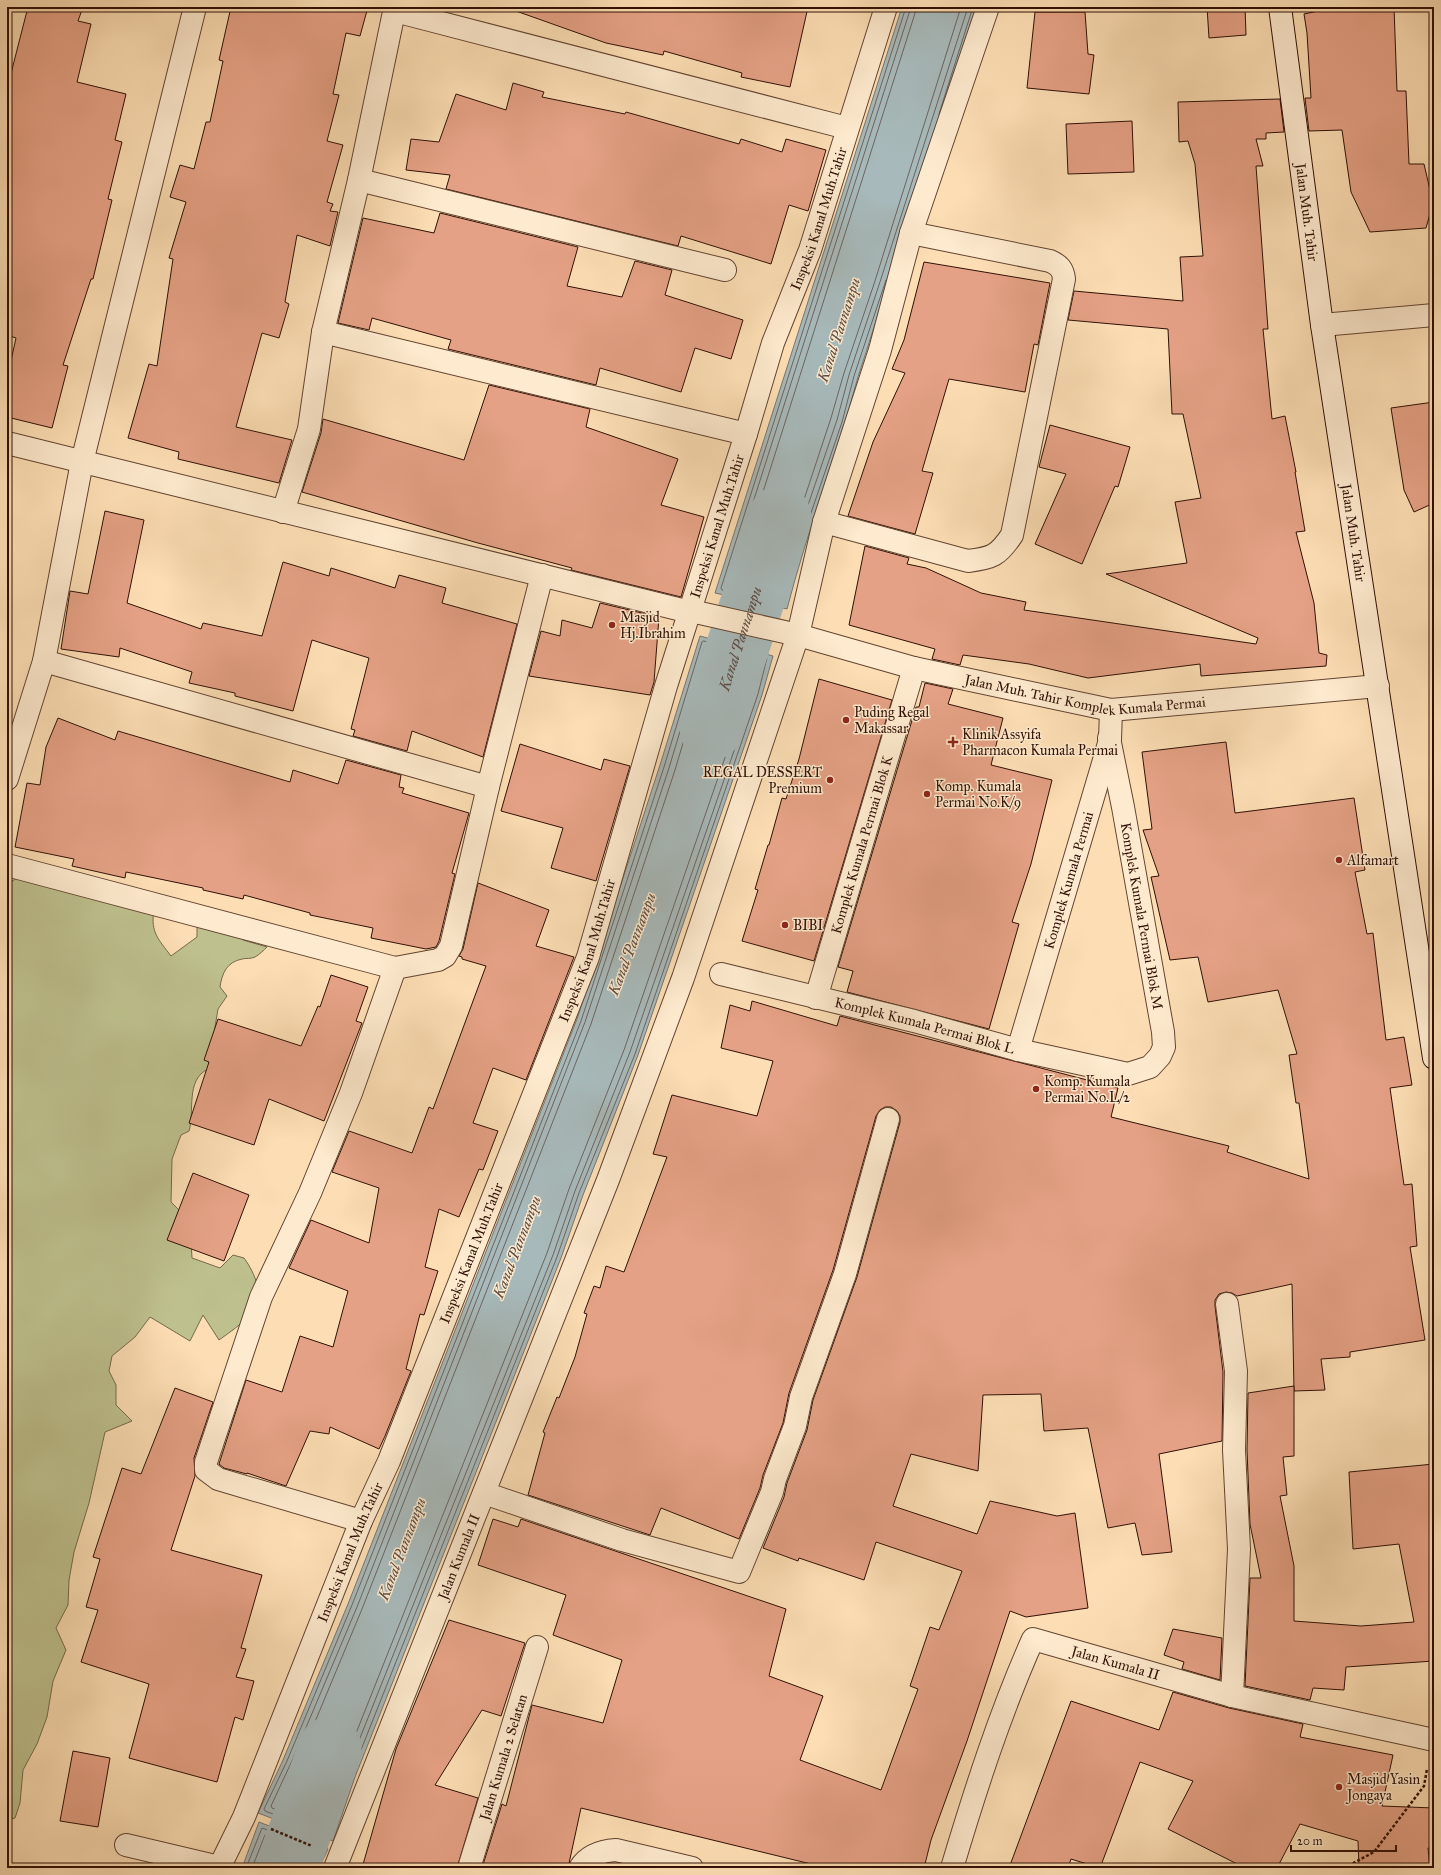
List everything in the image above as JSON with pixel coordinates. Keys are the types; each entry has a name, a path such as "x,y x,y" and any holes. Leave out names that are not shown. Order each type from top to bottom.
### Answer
{"street":[{"path":"7,780 44,661 82,462 195,7"},
{"name":"Inspeksi Kanal Muh.Tahir","path":"219,1867 244,1817 360,1521 389,1461 588,957 666,686 695,613 773,343 810,250 886,7"},
{"path":"888,1119 845,1274 801,1397 795,1426 775,1479 772,1492 739,1572 622,1540 484,1493 608,1180 683,978 824,522 880,350 911,233 988,7"},
{"name":"Jalan Muh. Tahir","path":"1280,7 1322,325 1434,1058"},
{"path":"284,512 309,428 323,332 359,180 395,9 847,128"},
{"path":"359,180 725,270"},
{"path":"824,522 968,561 987,558 1002,550 1012,535 1064,279 1064,272 1061,267 1050,261 911,233"},
{"path":"1322,325 1434,315"},
{"path":"323,332 746,434"},
{"name":"Jalan Muh. Tahir Komplek Kumala Permai","path":"7,443 695,613 789,634 914,668 1111,710 1378,686"},
{"path":"7,865 395,968 438,960 445,956 451,946 488,787 542,575"},
{"path":"44,661 488,787"},
{"name":"Komplek Kumala Permai Blok K","path":"816,998 914,668"},
{"name":"Komplek Kumala Permai","path":"1018,1050 1109,738 1111,710"},
{"name":"Komplek Kumala Permai Blok M","path":"1109,738 1150,957 1164,1047 1160,1056 1150,1067 1128,1074"},
{"path":"360,1521 218,1479 206,1470 206,1462 261,1297 310,1193 351,1093 395,968"},
{"name":"Komplek Kumala Permai Blok L","path":"721,974 914,1021 1018,1050 1128,1074"},
{"path":"1227,1304 1236,1371 1234,1450 1239,1549 1232,1696"},
{"name":"Jalan Kumala II","path":"337,1863 484,1493"},
{"name":"Jalan Kumala II","path":"952,1868 973,1797 1017,1676 1033,1639 1232,1696 1434,1740"},
{"name":"Jalan Kumala 2 Selatan","path":"468,1868 537,1647"},
{"path":"126,1845 219,1867"},
{"path":"580,1868 594,1855 605,1851 616,1850 692,1868"}],"path":[{"path":"1344,1868 1374,1852 1424,1786 1434,1740"},
{"path":"244,1817 337,1863"}],"green space":[{"path":"21,876 154,911 154,930 159,940 171,956 197,937 197,927 204,921 243,935 243,940 267,947 255,957 237,960 229,965 222,977 220,987 227,996 218,1009 208,1069 201,1074 193,1088 191,1123 189,1131 181,1135 172,1159 171,1202 184,1215 191,1242 192,1258 220,1268 233,1255 244,1258 255,1278 258,1301 255,1308 247,1318 219,1340 203,1315 190,1341 150,1317 135,1337 112,1356 109,1371 116,1385 116,1405 132,1421 105,1432 89,1503 74,1552 69,1580 68,1605 56,1628 66,1650 53,1681 47,1717 37,1744 23,1770 20,1803 15,1818 7,1820 7,894 12,881"}],"water":[{"path":"902,7 977,7 858,377 787,609 715,593"},
{"path":"700,636 773,656 762,695 638,1055 583,1195 561,1258 355,1777 333,1841 258,1813 283,1760 348,1604 577,1019 660,765"},
{"path":"259,1822 328,1849 319,1868 242,1868"}],"building":[{"path":"28,7 83,7 78,21 91,24 77,82 126,94 115,140 122,142 108,199 112,200 93,279 91,279 63,365 68,366 52,428 7,417 7,379 16,338 7,335 7,89"},
{"path":"231,7 368,7 360,36 346,33 333,94 339,95 327,141 343,145 327,202 333,204 330,211 338,212 330,246 297,235 285,302 289,304 279,338 262,333 236,427 292,440 279,483 178,459 179,452 128,438 149,364 157,366 173,259 169,258 186,202 170,197 180,165 194,169 206,122 210,122 223,61 219,60"},
{"path":"517,7 808,7 790,87 741,77 742,73 664,51 663,55 606,43 516,11"},
{"path":"1207,7 1245,7 1246,35 1209,38"},
{"path":"1337,7 1394,7 1397,91 1406,91 1409,164 1424,164 1433,203 1426,228 1370,232 1351,192 1342,130 1309,131 1305,98 1311,98 1307,33 1304,14"},
{"path":"1035,12 1085,12 1088,54 1094,55 1089,94 1027,88"},
{"path":"513,83 544,92 542,97 625,114 626,112 739,144 741,139 782,152 786,139 826,150 808,211 789,205 771,264 681,236 678,246 446,189 450,175 406,170 411,139 439,142 456,94 506,110"},
{"path":"1280,99 1284,132 1266,133 1266,139 1256,139 1263,166 1256,166 1268,329 1263,329 1272,419 1285,416 1296,472 1305,531 1296,532 1314,603 1319,653 1327,655 1326,666 1201,676 1200,664 1088,678 1029,664 963,655 960,665 932,659 935,649 849,625 865,546 909,558 907,564 926,568 981,593 1026,602 1024,610 1256,644 1258,638 1106,574 1187,563 1175,502 1201,498 1183,414 1172,414 1168,329 1068,320 1074,291 1183,301 1180,257 1203,256 1195,164 1188,141 1179,142 1178,102"},
{"path":"1132,121 1134,172 1068,174 1066,124"},
{"path":"440,213 578,247 567,286 622,297 635,261 672,270 665,295 743,320 731,359 695,348 681,392 600,368 596,385 448,349 451,340 372,318 369,330 338,323 363,218 434,233"},
{"path":"924,262 1050,283 1038,345 1034,344 1025,392 949,379 922,471 933,473 915,534 848,516 873,442 905,373 892,369 904,340"},
{"path":"489,385 590,409 586,427 678,459 661,505 704,517 681,597 571,570 572,568 478,543 302,492 321,433 323,419 464,460"},
{"path":"1434,402 1434,503 1414,512 1404,490 1391,408"},
{"path":"1050,425 1130,447 1118,487 1115,486 1082,564 1035,544 1066,474 1039,467"},
{"path":"105,511 144,520 127,603 201,629 203,623 262,636 283,562 329,576 331,568 395,588 399,575 446,588 442,603 517,624 483,757 412,731 407,751 353,736 355,730 351,729 369,658 312,640 293,711 235,696 235,693 189,683 192,672 120,648 119,657 61,649 70,591 88,594"},
{"path":"600,603 659,617 654,682 650,695 529,676 541,631 560,636 562,620 592,628"},
{"path":"819,679 892,700 814,961 742,941 758,890 755,889 782,798 786,799 799,759"},
{"path":"925,683 953,689 948,704 1003,718 991,765 1052,780 1031,864 1012,922 1019,924 989,1029 847,992 853,971 838,967 916,707 919,707"},
{"path":"58,718 115,740 118,731 290,782 293,770 338,784 346,760 401,775 399,787 404,788 402,793 469,813 452,873 455,874 439,941 436,947 426,949 371,938 373,928 310,915 310,913 244,895 243,899 203,890 203,888 126,872 125,878 72,866 74,859 15,847 27,783 40,785 46,747"},
{"path":"1226,742 1235,813 1354,798 1365,870 1355,872 1367,934 1373,933 1386,1040 1404,1037 1412,1085 1390,1088 1404,1185 1412,1184 1417,1246 1410,1247 1425,1340 1350,1352 1350,1357 1321,1359 1325,1390 1294,1391 1292,1284 1237,1296 1226,1292 1219,1294 1215,1300 1215,1306 1223,1372 1222,1441 1159,1454 1172,1552 1142,1555 1135,1523 1108,1528 1088,1428 1044,1431 1041,1394 983,1395 978,1471 911,1454 893,1506 977,1534 990,1501 1057,1516 1075,1513 1088,1608 1026,1617 1010,1611 967,1741 931,1840 924,1868 811,1868 811,1864 581,1808 568,1868 482,1868 502,1804 506,1806 532,1705 603,1723 622,1660 553,1635 566,1595 478,1565 493,1519 518,1527 521,1519 786,1609 769,1676 823,1696 800,1760 881,1790 918,1689 910,1686 930,1627 939,1630 962,1571 876,1542 864,1580 799,1558 798,1561 763,1548 784,1497 787,1483 807,1430 813,1400 857,1277 900,1122 900,1116 897,1111 891,1107 885,1107 880,1110 876,1116 833,1270 789,1393 783,1423 763,1475 760,1488 739,1539 661,1508 650,1535 528,1495 545,1433 543,1432 557,1397 559,1398 575,1357 587,1314 584,1313 594,1286 600,1288 606,1266 624,1272 667,1157 653,1154 672,1095 757,1116 773,1061 721,1048 730,1005 750,1011 752,1001 837,1026 840,1016 1118,1088 1111,1117 1229,1146 1227,1152 1309,1179 1299,1103 1296,1103 1289,1055 1297,1054 1278,990 1208,1002 1198,957 1170,960 1151,877 1159,876 1143,830 1152,829 1142,752"},
{"path":"520,744 601,770 604,759 630,766 596,881 551,868 563,828 501,811"},
{"path":"478,883 549,910 536,946 574,957 526,1080 493,1068 473,1123 498,1131 483,1170 479,1169 459,1217 439,1209 425,1267 438,1271 424,1315 420,1314 406,1369 411,1371 385,1436 379,1449 330,1427 329,1434 310,1431 286,1486 247,1473 224,1468 219,1464 246,1380 282,1392 300,1336 333,1347 348,1291 289,1268 311,1220 369,1243 379,1188 332,1172 349,1131 412,1153 429,1107 433,1109 486,966 462,959 462,957 459,956 463,949"},
{"path":"331,975 368,987 356,1021 362,1023 324,1121 269,1099 254,1145 189,1123 209,1062 204,1060 218,1019 301,1046 318,1006 320,1007"},
{"path":"193,1173 249,1195 224,1261 167,1240"},
{"path":"1294,1386 1294,1456 1283,1457 1287,1495 1280,1496 1294,1566 1294,1621 1361,1626 1414,1622 1399,1544 1353,1549 1349,1472 1434,1464 1434,1661 1346,1667 1344,1690 1313,1688 1310,1700 1245,1686 1250,1578 1261,1578 1250,1524 1247,1450 1248,1393"},
{"path":"175,1388 213,1402 194,1458 195,1476 171,1550 262,1575 241,1648 246,1649 236,1677 254,1681 243,1720 235,1717 217,1782 129,1758 149,1684 81,1662 98,1610 86,1607 100,1559 93,1557 122,1468 141,1474"},
{"path":"449,1620 525,1643 501,1716 482,1710 435,1785 478,1798 457,1868 362,1868 396,1749"},
{"path":"1173,1629 1222,1638 1220,1680 1182,1669 1184,1662 1164,1655"},
{"path":"1173,1692 1229,1708 1303,1724 1300,1737 1393,1755 1382,1806 1434,1808 1434,1848 1428,1848 1430,1868 1359,1868 1358,1841 1300,1824 1277,1868 1245,1868 1168,1829 1193,1781 1140,1762 1100,1868 1071,1859 1068,1868 1009,1868 1071,1701 1159,1730"},
{"path":"73,1751 110,1758 98,1827 60,1821"}],"waterway":[{"name":"Kanal Pannampu","path":"711,729 780,517"},
{"name":"Kanal Pannampu","path":"287,1868 330,1748"}],"place":[{"name":"Masjid Hj.Ibrahim","path":"612,625"},
{"name":"Puding Regal Makassar","path":"846,720"},
{"name":"Klinik Assyifa Pharmacon Kumala Permai","path":"953,742"},
{"name":"REGAL DESSERT Premium","path":"830,780"},
{"name":"Komp. Kumala Permai No.K/9","path":"927,794"},
{"name":"Alfamart","path":"1339,860"},
{"name":"BIBI","path":"785,925"},
{"name":"Komp. Kumala Permai No.L/2","path":"1036,1089"},
{"name":"Masjid Yasin Jongaya","path":"1339,1787"}]}
